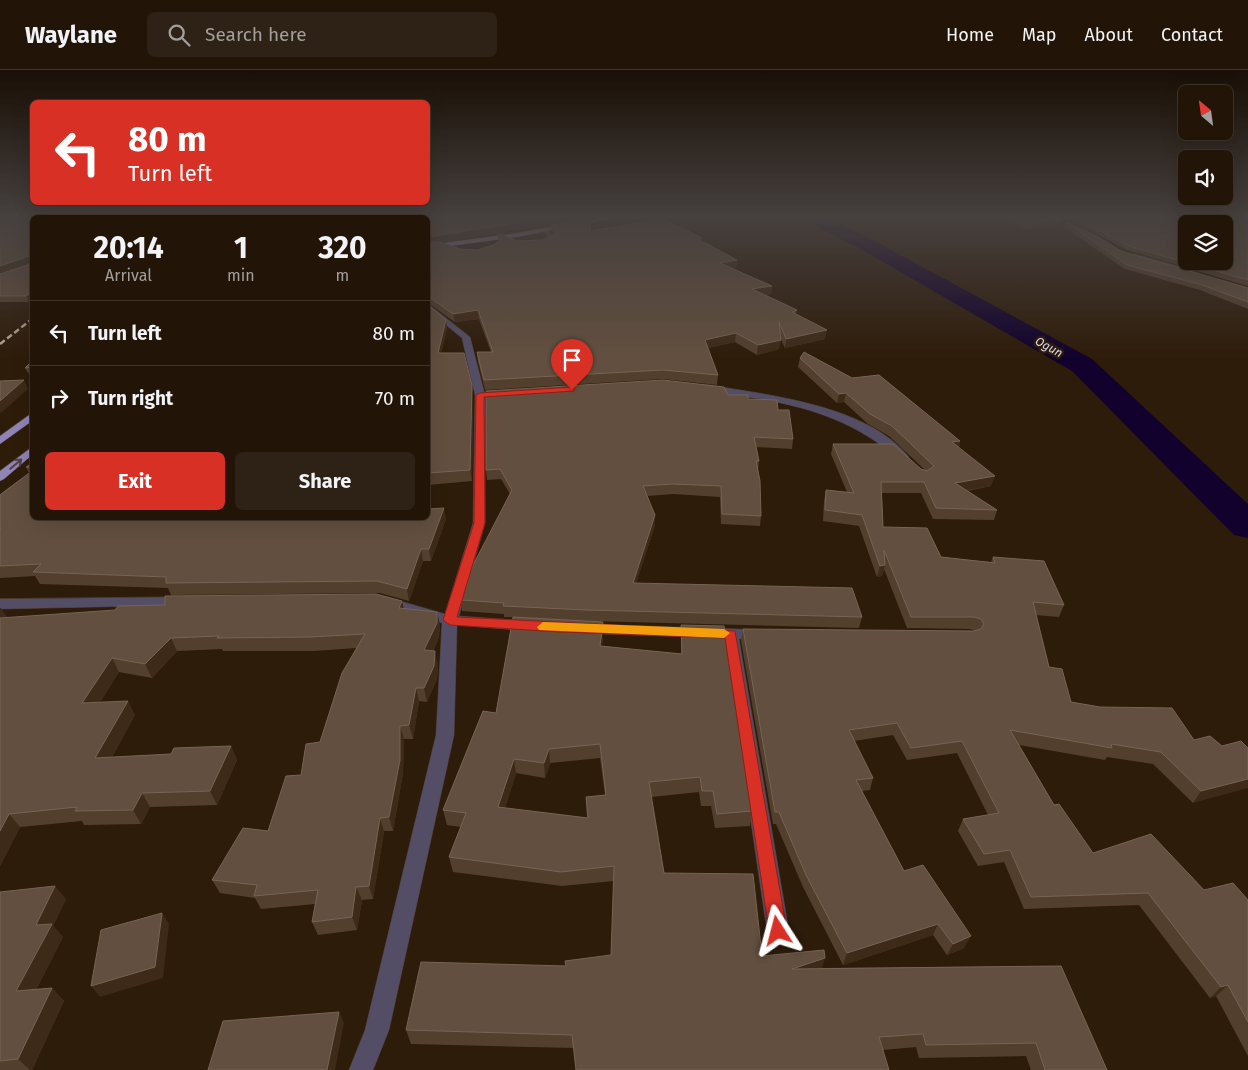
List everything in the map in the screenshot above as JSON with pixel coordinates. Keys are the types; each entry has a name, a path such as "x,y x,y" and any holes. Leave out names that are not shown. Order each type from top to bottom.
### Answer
{"highway":[{"path":"0,441 30,418"},
{"path":"0,478 30,452"}],"street":[{"path":"361,1070 377,1030 445,735 450,620 479,523 485,395 466,337 430,308"},
{"path":"699,387 801,404 840,415 884,439 910,464"},
{"path":"370,600 380,600 450,620 542,626"},
{"path":"0,604 195,602"},
{"path":"570,628 781,634"},
{"path":"731,634 778,931"}],"building":[{"path":"30,265 30,293 26,296 0,296 0,274"},
{"path":"430,265 724,265 772,286 752,289 797,310 792,312 827,330 786,339 779,322 781,340 758,345 736,333 705,340 718,375 663,370 484,380 477,352 493,352 478,310 453,314 430,297"},
{"path":"1127,265 1168,265 1178,268 1178,270 1186,270 1248,288 1248,302 1202,285"},
{"path":"1233,265 1248,265 1248,280 1213,270 1233,270"},
{"path":"430,307 446,320 438,353 464,353 472,385 470,470 430,473"},
{"path":"804,352 852,378 879,375 960,441 952,442 995,476 955,483 997,510 936,508 924,482 881,482 883,527 927,528 941,557 995,563 993,557 1044,561 1064,605 1033,602 1049,667 1062,669 1071,702 1100,707 1172,708 1194,740 1210,736 1222,746 1241,741 1248,748 1248,779 1201,791 1161,752 1111,744 1112,748 1010,730 1054,805 1059,804 1093,853 1151,834 1204,890 1233,883 1248,900 1248,1022 1228,985 1221,987 1148,893 1031,897 1010,850 984,854 963,819 999,813 962,741 911,748 897,723 849,730 873,778 856,780 904,871 923,865 971,936 953,944 938,924 847,953 806,875 779,812 775,812 743,629 974,631 981,629 984,624 981,619 974,617 911,617 884,550 885,565 880,566 862,515 825,510 826,490 854,493 833,444 893,444 921,469 927,471 934,466 892,426 870,414 846,393 839,394 800,358"},
{"path":"24,380 0,401 0,381"},
{"path":"663,380 724,387 728,395 748,395 748,399 777,400 778,410 789,410 793,439 754,437 759,461 756,461 760,481 761,516 722,514 721,486 673,484 643,486 655,515 633,583 852,588 862,617 586,610 503,606 504,603 461,600 470,571 512,490 500,469 486,470 486,391"},
{"path":"30,472 30,520 430,520 430,509 444,508 429,549 421,549 407,589 377,581 166,583 166,577 33,572 41,564 0,566 0,495"},
{"path":"376,594 402,601 399,608 437,612 437,623 424,650 435,651 434,666 424,688 416,688 409,725 400,726 400,760 389,817 380,818 369,886 356,887 352,917 312,922 318,890 254,896 257,885 212,880 243,828 268,831 286,776 301,775 306,744 320,742 342,673 365,634 310,637 217,638 219,636 171,638 145,664 112,658 82,703 128,701 95,758 171,754 174,748 231,746 210,791 142,793 133,810 75,811 77,807 9,814 0,831 0,618 115,610 118,606 165,605 165,596"},
{"path":"513,617 603,622 600,646 682,654 681,625 724,626 752,811 717,814 713,791 702,791 700,777 649,782 664,873 753,874 762,956 824,950 825,958 792,969 1061,966 1107,1070 1045,1070 1036,1043 926,1045 923,1034 879,1037 889,1070 576,1070 572,1035 406,1030 421,962 566,966 565,961 611,955 614,866 561,872 449,857 466,813 443,810 483,711 496,713","holes":["600,744 606,795 586,797 588,818 498,807 514,759 544,763 549,749"]},
{"path":"55,886 36,925 52,924 16,991 52,988 18,1059 0,1061 0,892"},
{"path":"162,913 155,967 91,986 101,930"},
{"path":"339,1012 327,1070 208,1070 223,1021"}],"waterway":[{"name":"Ogun","path":"903,265 1082,365 1248,526"}],"railway":[{"path":"0,344 30,321"}],"slow traffic":[{"path":"543,627 724,633"}],"route":[{"path":"572,390 480,395 479,523 450,620 560,628 731,634 778,931"}]}
